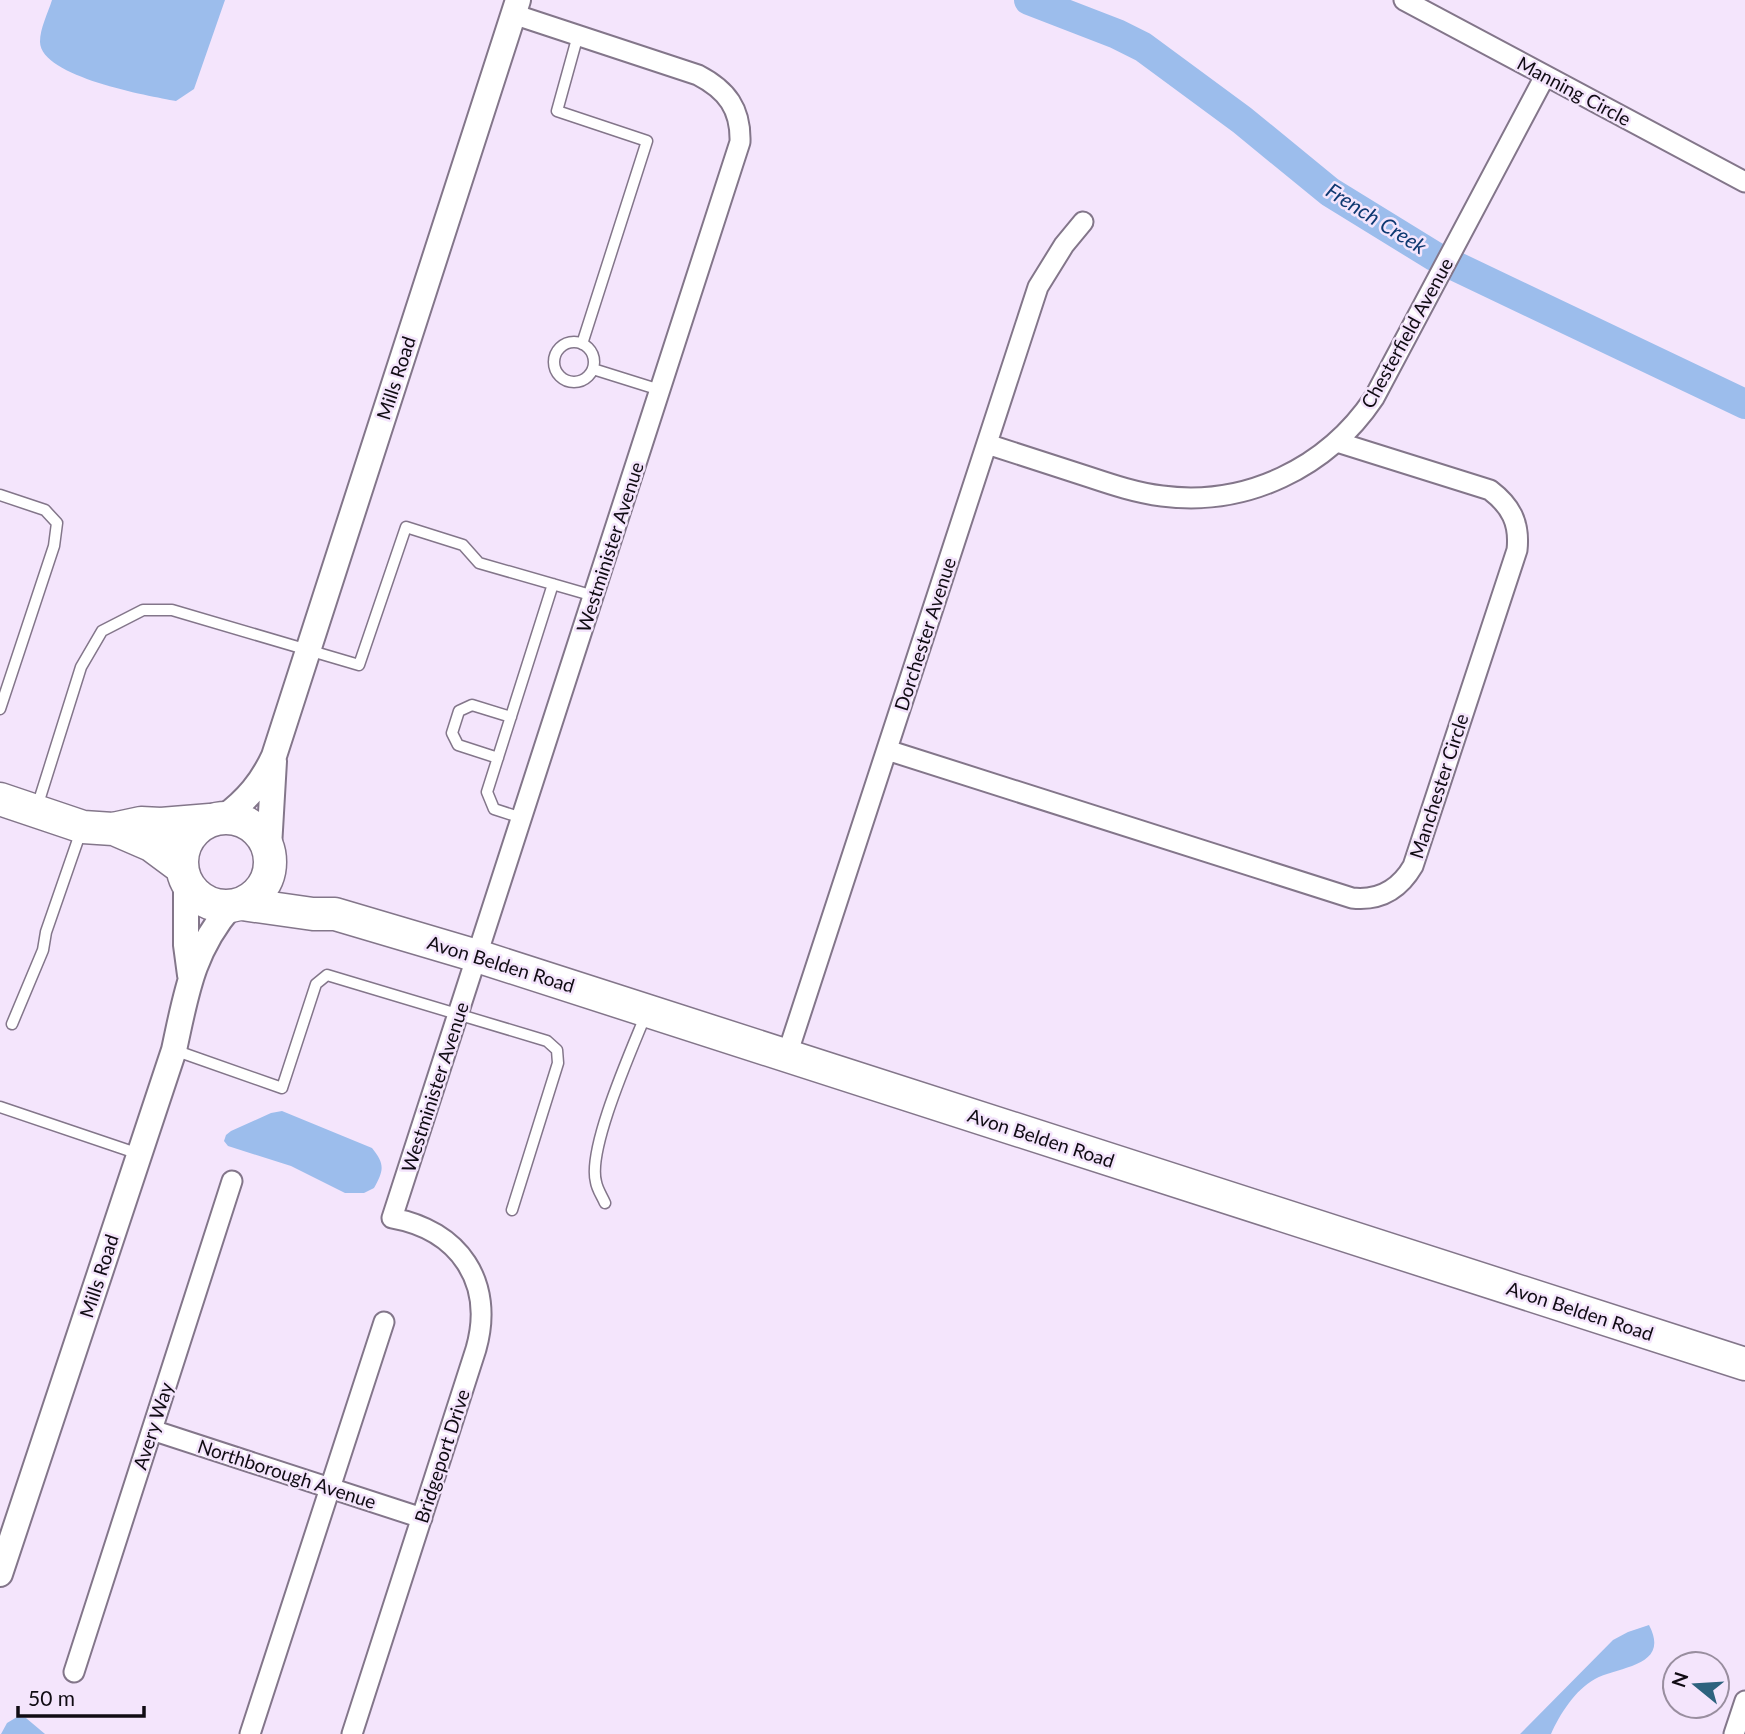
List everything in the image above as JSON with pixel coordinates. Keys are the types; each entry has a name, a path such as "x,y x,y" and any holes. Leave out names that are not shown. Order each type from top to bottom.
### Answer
{"main road":[{"path":"0,799 151,845 184,875 194,892 205,901 218,906 237,905 255,896 264,886 269,874 270,855 262,834 238,818 98,828"},
{"path":"184,875 182,853 187,839 197,828 217,819"},
{"name":"Avon Belden Road","path":"270,855 293,887 335,914 788,1055 1745,1364"},
{"name":"Avon Belden Road","path":"237,905 335,914"}],"street":[{"name":"Manning Circle","path":"1413,2 1545,76 1745,182"},
{"name":"Westminister Avenue","path":"392,1218 737,154 740,130 737,113 722,90 712,82 578,36 516,7"},
{"name":"Mills Road","path":"217,819 238,806 258,786 274,756 516,7"},
{"name":"Chesterfield Avenue","path":"987,444 1141,493 1189,498 1218,496 1267,485 1308,463 1337,442 1374,398 1545,76"},
{"name":"Dorchester Avenue","path":"788,1055 1038,287 1063,244 1083,222"},
{"name":"Manchester Circle","path":"887,750 1352,898 1379,897 1396,888 1413,866 1512,563 1518,536 1510,509 1490,490 1337,442"},
{"name":"Mills Road","path":"270,855 274,756"},
{"name":"Mills Road","path":"184,875 186,945 190,976"},
{"name":"Mills Road","path":"0,1574 174,1050 190,976 211,933 237,905"},
{"name":"Avery Way","path":"74,1672 232,1181"},
{"name":"Bridgeport Drive","path":"352,1734 482,1326 481,1302 474,1277 463,1257 454,1247 420,1224 392,1218"},
{"path":"250,1734 384,1322"},
{"name":"Northborough Avenue","path":"152,1430 422,1518"},
{"path":"1734,1734 1745,1701"}],"lane":[{"path":"578,36 556,111 647,141 582,344"},
{"path":"572,342 582,344 593,355 593,369 586,379 573,383 556,373 554,359 560,348 572,342"},
{"path":"593,369 660,390"},
{"path":"0,495 45,510 57,523 54,546 0,709"},
{"path":"36,811 81,667 102,631 143,610 172,610 359,665 406,527 463,545 479,563 594,596"},
{"path":"522,818 494,809 487,792 553,584"},
{"path":"498,758 458,745 452,733 459,711 472,705 511,717"},
{"path":"12,1024 43,950 46,932 98,828"},
{"path":"174,1050 282,1088 316,984 327,975 547,1041 557,1050 558,1063 512,1210"},
{"path":"605,1203 596,1182 594,1164 615,1090 647,1011"},
{"path":"0,1107 139,1154"}],"water":[{"path":"52,0 225,0 194,89 176,101 98,83 58,65 45,54 40,42"},
{"path":"282,1111 372,1148 382,1167 374,1188 364,1193 345,1193 291,1166 228,1146 224,1141 231,1131 271,1113"},
{"path":"1649,1625 1654,1639 1653,1649 1648,1657 1595,1679 1581,1689 1569,1703 1551,1734 1520,1734 1613,1640"},
{"path":"17,1717 26,1718 45,1734 1,1734 7,1723"}],"waterway":[{"name":"French Creek","path":"1029,0 1117,34 1143,47 1242,120 1330,192 1434,256 1745,404"}]}
